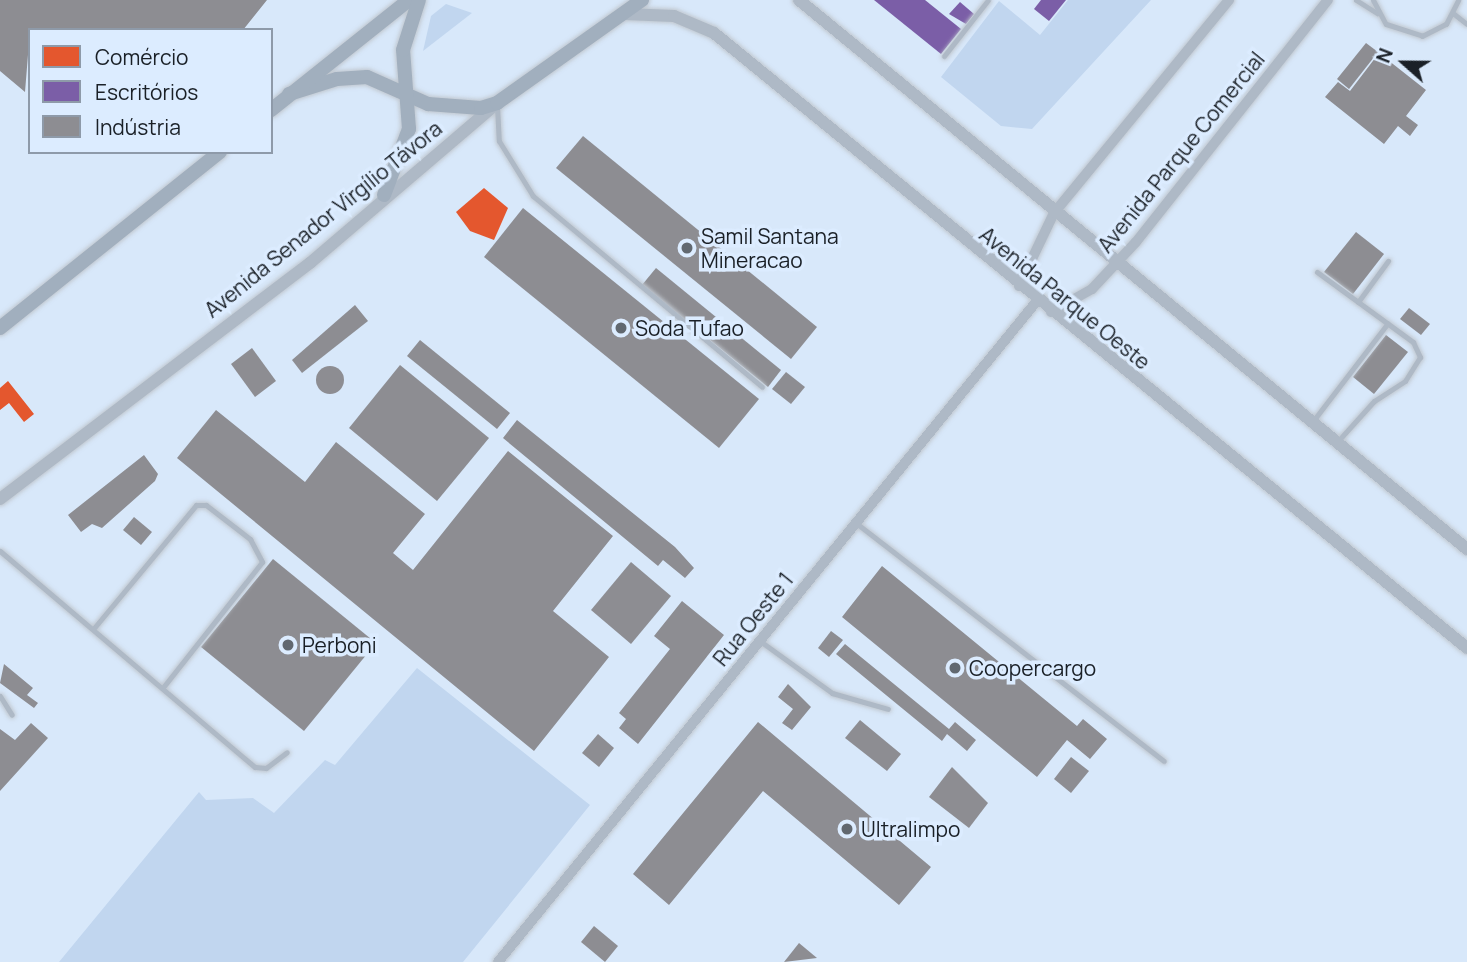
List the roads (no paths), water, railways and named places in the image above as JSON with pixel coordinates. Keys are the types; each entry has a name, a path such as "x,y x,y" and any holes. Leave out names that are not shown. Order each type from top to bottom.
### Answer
{"main road":[{"path":"273,108 409,0"},
{"path":"384,194 409,129 403,50 419,0"},
{"name":"Avenida Senador Virgílio Távora","path":"497,103 642,0"},
{"path":"289,94 358,77 408,97 452,109 497,103"},
{"path":"0,328 218,154"}],"street":[{"path":"799,0 1054,213 1467,549"},
{"path":"1020,286 1031,251 1054,213 1229,0"},
{"name":"Avenida Parque Comercial","path":"1051,312 1080,299 1117,263 1328,0"},
{"name":"Avenida Parque Oeste","path":"625,14 674,16 714,33 1037,301 1467,648"},
{"name":"Avenida Senador Virgílio Távora","path":"0,499 310,263 384,194 497,103"},
{"name":"Rua Oeste 1","path":"498,962 1037,301"}],"lane":[{"path":"944,56 988,0"},
{"path":"1356,0 1378,14 1396,32 1422,36 1454,14 1458,0"},
{"path":"1373,0 1378,14"},
{"path":"1454,14 1467,24"},
{"path":"497,103 499,141 533,196 762,387"},
{"path":"1358,302 1388,261"},
{"path":"1317,272 1388,323 1420,357 1405,381 1363,412 1337,442"},
{"path":"1312,422 1388,323"},
{"path":"94,628 196,505 206,505 250,539 262,562 164,686"},
{"path":"856,523 1164,761"},
{"path":"0,551 164,686 255,767 266,768 287,752"},
{"path":"760,641 832,694 888,709"},
{"path":"0,696 12,715"}],"place":[{"name":"Samil Santana Mineracao","path":"687,248"},
{"name":"Soda Tufao","path":"621,328"},
{"name":"Perboni","path":"288,645"},
{"name":"Coopercargo","path":"955,668"},
{"name":"Ultralimpo","path":"847,829"}]}
